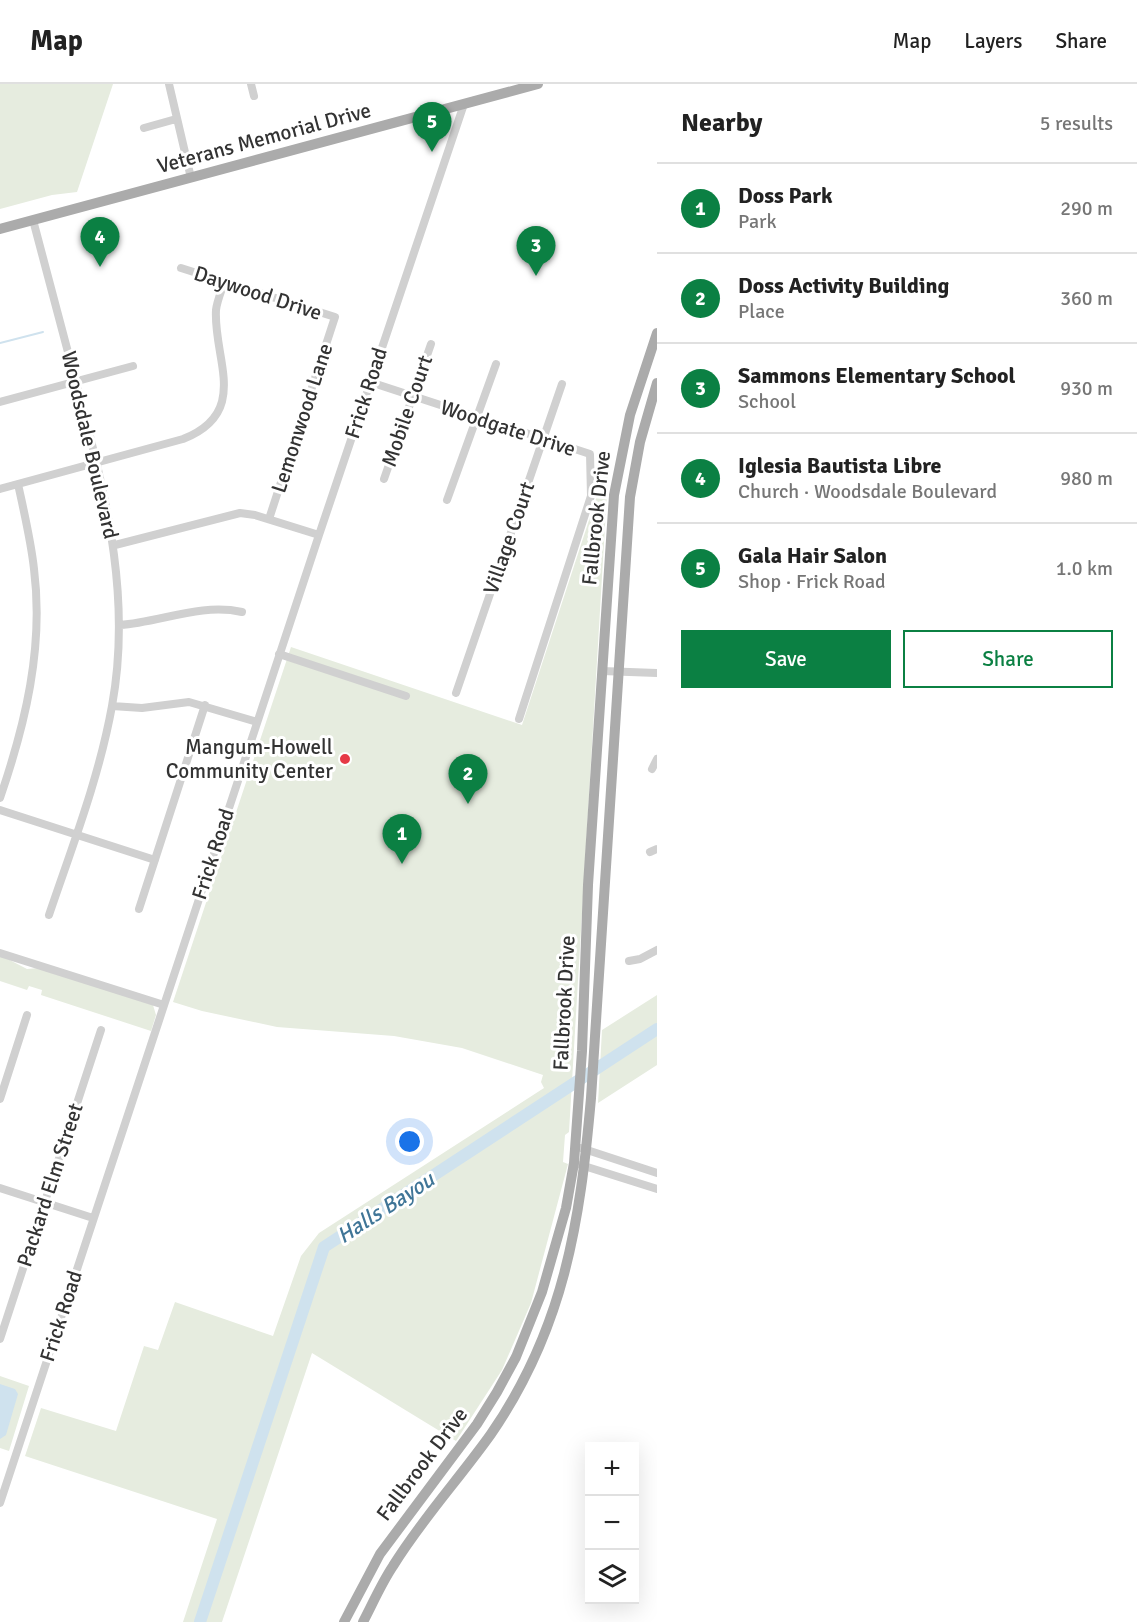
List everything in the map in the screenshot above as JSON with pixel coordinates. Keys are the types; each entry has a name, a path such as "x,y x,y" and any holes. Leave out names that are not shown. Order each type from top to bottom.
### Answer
{"main road":[{"name":"Veterans Memorial Drive","path":"0,230 538,84"},
{"name":"Fallbrook Drive","path":"344,1622 380,1554 477,1424 516,1357 551,1265 566,1208 574,1163 582,1051 593,816 612,525 624,438 657,333"},
{"name":"Fallbrook Drive","path":"363,1622 394,1564 491,1434 531,1364 567,1269 575,1237 585,1167 595,1048 628,527 640,442 656,386"},
{"path":"612,525 628,527"},
{"path":"593,816 609,817"},
{"path":"587,957 600,958"}],"street":[{"path":"169,84 191,178"},
{"path":"251,84 254,96"},
{"name":"Frick Road","path":"0,1503 279,654 464,104"},
{"path":"144,128 176,119"},
{"name":"Woodsdale Boulevard","path":"33,220 97,461 115,545 120,625 112,706 98,765 49,915"},
{"name":"Daywood Drive","path":"181,268 335,317"},
{"path":"0,489 183,439 205,428 213,418 225,381 216,311 224,283"},
{"name":"Lemonwood Lane","path":"269,519 335,317"},
{"name":"Mobile Court","path":"384,479 431,344"},
{"path":"447,500 496,364"},
{"path":"0,402 133,366"},
{"name":"Woodgate Drive","path":"370,382 590,454 591,496 519,719"},
{"path":"640,382 656,386"},
{"name":"Village Court","path":"456,693 562,384"},
{"path":"0,798 25,716 33,670 36,618 34,570 18,484"},
{"path":"115,545 240,513 269,519 319,535"},
{"path":"120,625 160,620 210,608 242,612"},
{"path":"279,654 406,696"},
{"path":"602,671 657,673"},
{"path":"112,706 142,708 189,702 257,722"},
{"path":"139,909 205,705"},
{"path":"652,769 657,759"},
{"path":"0,810 155,860"},
{"path":"629,961 640,959 657,950"},
{"path":"0,953 164,1005"},
{"path":"0,1099 27,1015"},
{"name":"Packard Elm Street","path":"0,1340 100,1030"},
{"path":"575,1146 657,1173"},
{"path":"574,1163 657,1190"},
{"path":"0,1188 93,1218"}],"shaded area":[{"path":"0,84 113,84 77,192 52,195 0,209"},
{"path":"609,459 569,1132 565,1135 563,1162 568,1164 531,1303 502,1370 456,1441 312,1353 222,1622 183,1622 217,1519 25,1456 41,1408 116,1431 144,1346 158,1350 175,1302 273,1336 301,1256 319,1233 544,1088 541,1082 543,1075 462,1048 394,1036 277,1027 202,1011 173,1002 291,647 522,725"},
{"path":"0,955 27,969 39,968 153,1005 156,1015 151,1031 41,995 42,990 29,986 27,990 0,981"},
{"path":"657,995 657,1065 598,1103 602,1030"},
{"path":"0,1376 29,1386 9,1451 0,1448"}],"water":[{"path":"0,1384 15,1389 18,1394 6,1435 0,1439"}],"waterway":[{"path":"0,343 43,332"},
{"name":"Halls Bayou","path":"200,1622 324,1247 657,1029"}],"place":[{"name":"Gala Hair Salon","path":"432,152"},
{"name":"Iglesia Bautista Libre","path":"100,267"},
{"name":"Sammons Elementary School","path":"536,276"},
{"name":"Mangum-Howell Community Center","path":"345,759"},
{"name":"Doss Activity Building","path":"468,804"},
{"name":"Doss Park","path":"402,864"}]}
